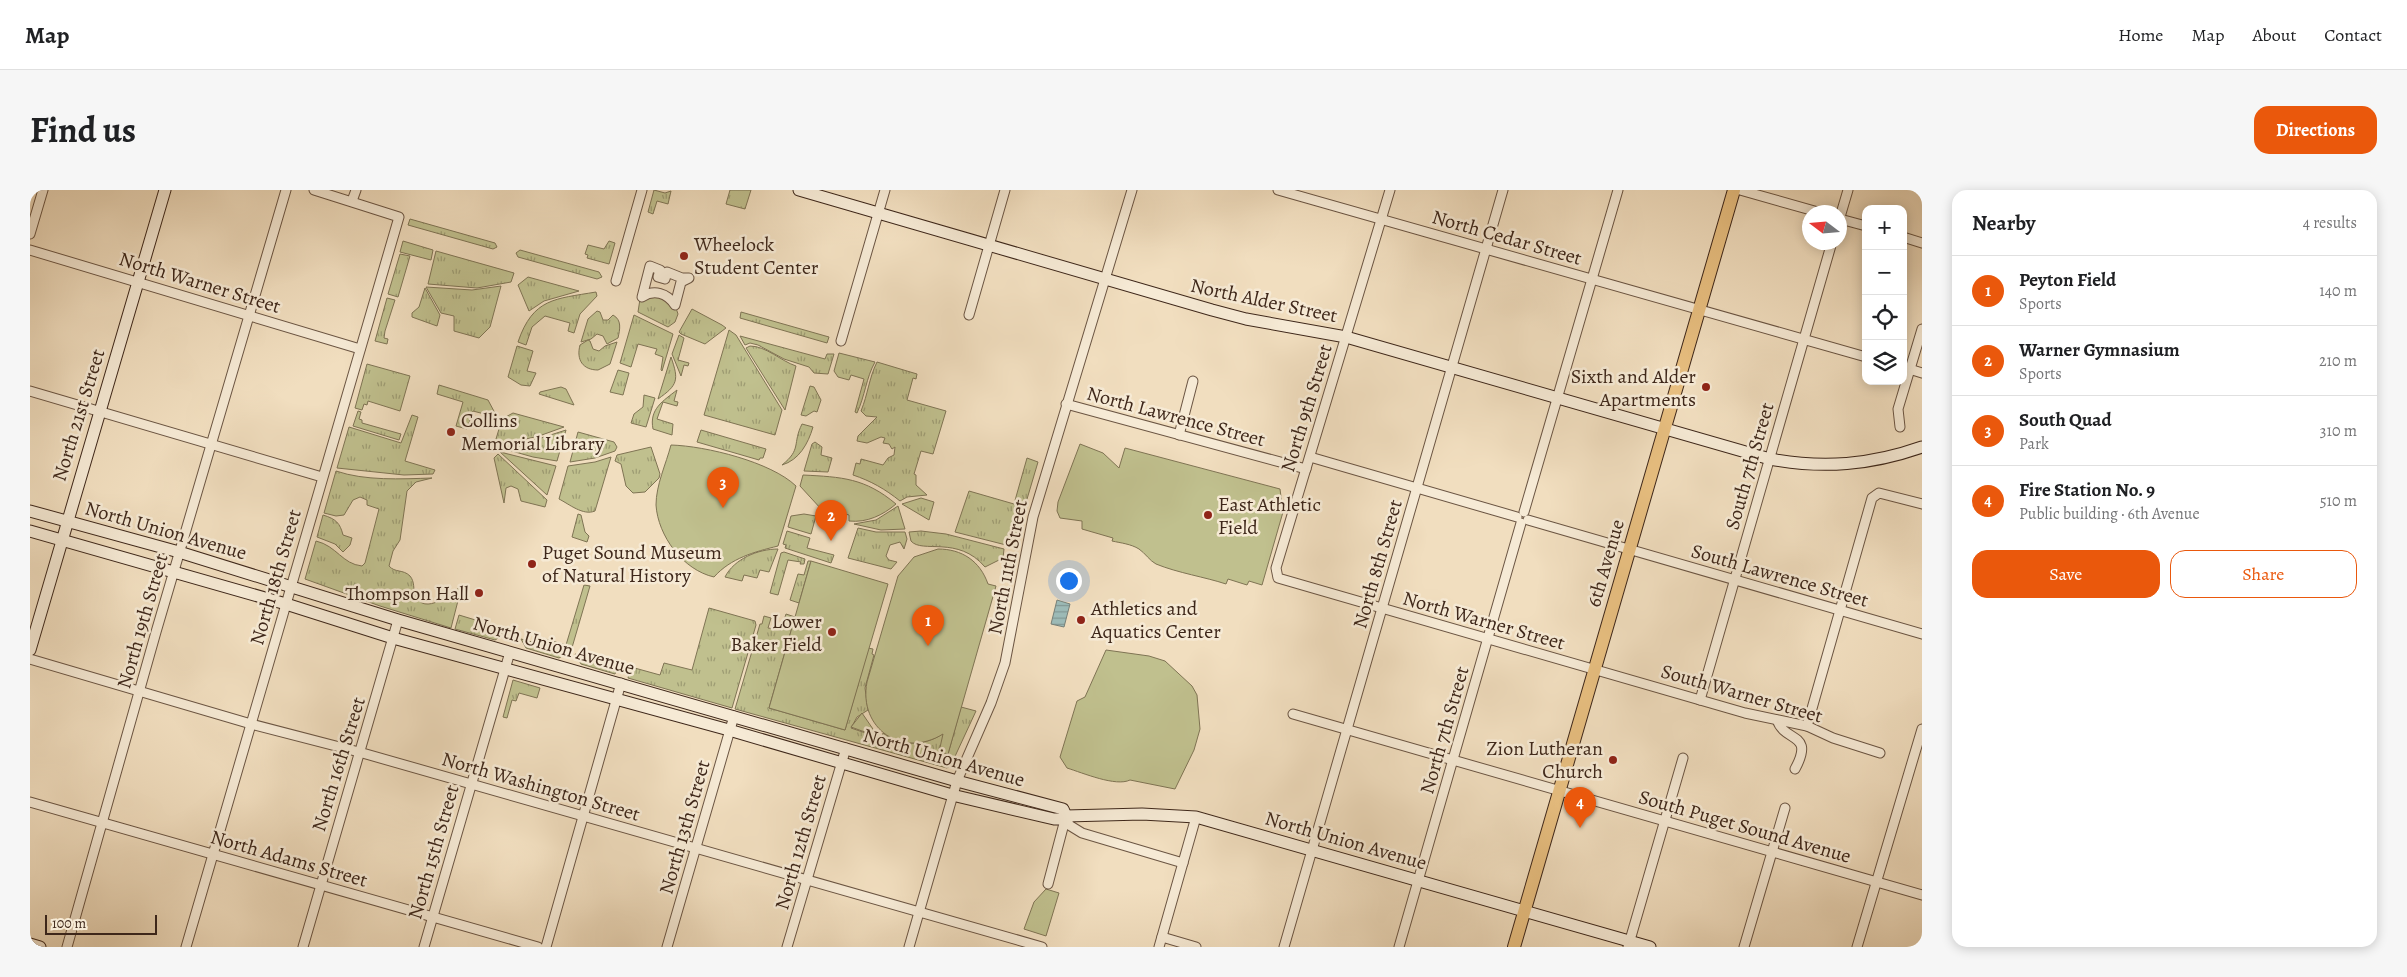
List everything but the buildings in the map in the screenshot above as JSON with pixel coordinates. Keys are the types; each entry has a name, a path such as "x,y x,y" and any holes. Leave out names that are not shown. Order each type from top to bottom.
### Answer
{"main road":[{"name":"6th Avenue","path":"1514,947 1734,190"}],"street":[{"path":"30,234 43,190"},
{"name":"North 21st Street","path":"30,650 66,522 165,190"},
{"name":"North 19th Street","path":"67,947 179,552 286,190"},
{"path":"314,190 352,201 356,190"},
{"path":"616,281 642,190"},
{"name":"North Alder Street","path":"799,190 1230,315 1346,337 1770,459 1794,464 1826,466 1885,459 1922,447"},
{"path":"841,341 885,190"},
{"path":"969,315 1005,190"},
{"name":"North 11th Street","path":"909,947 952,795 991,702 1005,663 1029,534 1066,404 1132,190"},
{"name":"North Cedar Street","path":"1278,190 1862,356"},
{"name":"North 9th Street","path":"1278,578 1276,568 1390,190"},
{"name":"North 8th Street","path":"1284,947 1503,190"},
{"name":"North 7th Street","path":"1399,947 1420,880 1618,190"},
{"path":"1740,190 1802,207"},
{"path":"1844,205 1848,190"},
{"name":"North 18th Street","path":"186,947 322,477 400,217 352,201"},
{"path":"1847,220 1862,225"},
{"path":"1907,238 1922,242"},
{"name":"North Warner Street","path":"30,250 250,314 360,349"},
{"name":"South 7th Street","path":"1700,700 1830,250"},
{"path":"650,266 660,270 658,277 665,279 667,272 682,278 689,278 681,282 675,305 668,297 660,293 649,293 642,297 650,266"},
{"path":"1922,329 1907,368 1922,373"},
{"path":"1178,435 1193,381"},
{"path":"1900,426 1898,409 1903,385"},
{"path":"30,391 322,477"},
{"name":"North Lawrence Street","path":"1066,404 1306,470"},
{"path":"1310,457 1629,549"},
{"path":"1807,726 1872,498 1876,494 1922,504"},
{"name":"North Union Avenue","path":"30,511 179,552 398,620 957,781 1063,809 1069,825 1082,832 1183,863"},
{"name":"North Union Avenue","path":"30,531 286,604 393,638 729,730 952,795 1041,818 1060,819 1066,816 1142,814 1196,817 1524,910 1629,944 1650,947"},
{"name":"South Lawrence Street","path":"1629,549 1922,634"},
{"name":"North Warner Street","path":"1278,578 1594,670"},
{"name":"North 16th Street","path":"303,947 398,620"},
{"name":"North 15th Street","path":"424,947 510,652"},
{"name":"North Washington Street","path":"30,659 251,724 359,752 1042,947"},
{"name":"South Warner Street","path":"1594,670 1700,700 1807,726 1833,738 1880,753"},
{"path":"546,947 621,683"},
{"name":"South Puget Sound Avenue","path":"1293,714 1922,895"},
{"name":"North 13th Street","path":"668,947 734,716"},
{"path":"1777,720 1779,725 1796,738 1802,747 1802,756 1795,769"},
{"path":"1857,947 1922,729"},
{"name":"North 12th Street","path":"787,947 846,748"},
{"path":"1629,944 1683,758"},
{"name":"North Adams Street","path":"30,802 538,947"},
{"path":"1744,947 1785,808"},
{"path":"1048,884 1066,816"},
{"path":"1159,947 1196,817"},
{"path":"1162,937 1196,947"},
{"path":"30,944 40,947"}],"green space":[{"path":"654,190 665,193 671,191 668,204 657,201 653,214 648,212"},
{"path":"730,190 751,190 745,209 726,204"},
{"path":"410,219 495,243 497,247 493,249 408,225"},
{"path":"403,241 433,250 431,260 400,252"},
{"path":"609,241 615,243 609,264 587,258 588,255 585,254 588,245 604,249"},
{"path":"520,250 599,272 602,277 597,279 518,257 516,253"},
{"path":"436,251 514,273 511,282 477,288 428,284"},
{"path":"400,254 410,256 398,297 388,294"},
{"path":"528,277 579,291 544,301 529,311 518,285"},
{"path":"501,286 490,327 479,338 454,331 454,316 441,313 426,287 472,290"},
{"path":"425,288 440,315 437,326 412,317 412,313 419,307"},
{"path":"596,292 597,296 580,314 574,333 568,331 570,323 545,316 532,327 526,345 518,342 531,317 547,303 557,299"},
{"path":"653,293 675,305 678,314 675,322 668,327 638,312 640,299"},
{"path":"387,298 395,300 385,331 384,338 388,339 387,344 375,341"},
{"path":"692,309 726,328 705,344 681,334 679,332"},
{"path":"597,311 600,312 603,320 608,320 613,315 618,319 620,328 618,338 607,344 603,336 597,334 591,339 581,342 588,319"},
{"path":"741,312 829,337 827,343 740,318"},
{"path":"634,315 673,334 662,371 663,357 655,354 657,349 638,344 631,367 620,363"},
{"path":"729,330 736,335 782,410 775,435 704,415"},
{"path":"679,335 684,338 678,360 689,363 688,366 684,365 681,376 672,354"},
{"path":"740,336 825,359 827,354 834,354 828,374 814,373 809,367 784,359 758,345 750,343 745,345"},
{"path":"588,340 593,349 599,351 605,346 617,342 610,364 598,370 593,370 582,363 579,355 580,345"},
{"path":"517,346 533,351 527,371 536,373 530,386 521,385 508,377"},
{"path":"750,346 762,348 796,366 785,410 746,348"},
{"path":"839,353 875,362 857,413 855,412 864,379 851,375 849,380 838,377 834,371"},
{"path":"671,357 676,377 675,381 670,390 658,399"},
{"path":"877,362 917,374 916,379 913,378 907,400 946,411 933,454 921,451 914,474 916,475 916,485 927,495 907,497 900,501 878,486 853,475 856,463 860,464 861,459 883,465 888,458 894,455 895,447 892,449 889,444 883,443 885,438 881,437 867,443 857,441 858,436 877,417 866,416 861,411"},
{"path":"367,364 410,376 400,411 368,401 367,405 364,404 362,410 355,408"},
{"path":"618,370 629,373 623,395 610,392"},
{"path":"439,385 488,400 496,415 496,427 490,425 492,416 473,411 467,429 456,426 463,402 437,394"},
{"path":"810,386 814,387 821,400 817,412 814,411 806,416 801,415"},
{"path":"561,387 566,389 574,405 539,394 540,392"},
{"path":"677,390 674,401 678,402 677,406 663,402 657,419 673,424 672,435 653,429 653,416 658,406"},
{"path":"644,395 655,398 646,427 631,423 634,414 643,407"},
{"path":"358,411 361,412 359,419 362,420 362,423 401,434 399,440 353,426"},
{"path":"513,413 564,427 539,436 500,445 496,439 502,419"},
{"path":"412,415 418,417 405,461 435,470 433,474 404,475 337,468 349,427 401,443"},
{"path":"802,424 813,427 808,439 798,455 782,465 792,455"},
{"path":"566,430 557,461 533,457 501,448 535,440"},
{"path":"701,430 766,449 763,458 759,460 697,442"},
{"path":"578,432 614,442 617,447 615,451 595,458 570,462"},
{"path":"815,442 822,447 821,455 832,458 828,472 804,471 812,444"},
{"name":"East Athletic Field","path":"1080,444 1103,453 1119,468 1125,448 1280,489 1283,512 1262,585 1249,581 1247,585 1228,579 1226,584 1164,567 1154,563 1136,547 1112,541 1113,538 1082,529 1082,521 1060,518 1057,511 1058,502"},
{"path":"671,445 702,448 737,457 771,470 785,477 796,486 778,546 735,560 714,577 692,567 683,559 667,540 658,517 656,505 659,482"},
{"path":"651,447 660,474 659,478 645,492 633,493 626,486 621,464 615,461 617,455"},
{"path":"500,452 556,466 547,495"},
{"path":"498,454 547,500 545,507 521,501 518,489 511,486 506,488 504,503 494,458"},
{"path":"611,457 595,511 581,511 559,499 568,466 595,462"},
{"path":"1027,458 1038,462 1014,543 1010,546 955,532 969,491 1014,504"},
{"path":"336,471 371,478 432,478 416,482 407,491 400,540 393,551 389,566 394,570 405,572 412,578 415,595 419,601 425,604 431,604 446,597 462,585 451,628 380,606 305,579 316,541 323,543 355,565 362,566 365,563 379,509 367,505 367,500 360,497 353,500 344,515 336,516 324,513"},
{"path":"803,475 853,480 885,495 896,504 880,515 862,521 849,521 849,515 837,512 835,517 822,510 800,486"},
{"path":"921,498 934,502 929,520 902,504"},
{"path":"898,506 905,529 881,530 854,524 876,520"},
{"path":"578,514 581,515 585,532 589,536 587,542 572,537"},
{"path":"804,514 816,516 811,534 788,527 791,516"},
{"path":"323,515 337,522 343,535 352,538 350,545 343,552 335,544 317,537"},
{"path":"858,528 876,532 905,532 907,539 904,549 900,542 890,545 886,556 889,560 897,562 891,569 848,558"},
{"path":"787,531 810,538 807,548 834,555 831,563 785,548 786,545 783,544"},
{"path":"921,531 946,534 1004,549 1003,558 985,567 975,557 964,551 953,548 916,545 911,541 909,532"},
{"path":"770,549 778,549 769,572 760,570 757,578 744,575 742,581 725,577 734,565 747,556"},
{"path":"938,549 955,551 969,558 980,569 988,584 996,586 948,754 939,752 943,734 928,741 913,743 899,741 887,735 877,726 869,713 866,699 867,682 898,576 914,557"},
{"path":"784,552 805,559 804,564 788,560 778,595 770,593 781,553"},
{"path":"808,561 811,561 799,603 790,600 798,574 804,575"},
{"name":"Lower Baker Field","path":"811,561 888,584 845,730 769,708"},
{"path":"584,585 590,586 571,651 559,658 526,648 521,639 540,644 542,638 566,645"},
{"path":"709,608 755,621 756,625 732,708 628,678 631,667 660,675 664,663 692,670"},
{"path":"786,614 795,617 769,708 845,730 868,648 873,649 872,654 874,655 865,688 868,710 857,717 851,728 880,738 881,741 883,733 890,738 906,743 929,740 944,733 948,754 961,707 976,711 951,765 947,768 735,709 764,616 771,618 768,628 781,630"},
{"path":"459,615 482,622 487,630 505,634 495,640 455,629"},
{"path":"1106,650 1149,656 1165,661 1192,686 1197,695 1200,729 1194,750 1175,789 1130,780 1124,782 1108,781 1067,768 1060,757 1077,701 1085,697"},
{"path":"575,654 618,666 615,674 581,664"},
{"path":"513,680 540,688 537,698 519,693 516,701 512,700 507,718 503,717"},
{"path":"862,713 875,732 873,735 851,727"},
{"path":"1046,889 1059,893 1046,936 1024,929 1034,902"}],"water":[{"path":"1057,600 1070,604 1064,627 1051,624"}],"place":[{"name":"Wheelock Student Center","path":"684,256"},
{"name":"Sixth and Alder Apartments","path":"1706,387"},
{"name":"Collins Memorial Library","path":"451,432"},
{"name":"South Quad","path":"723,508"},
{"name":"East Athletic Field","path":"1208,515"},
{"name":"Warner Gymnasium","path":"831,541"},
{"name":"Puget Sound Museum of Natural History","path":"532,564"},
{"name":"Thompson Hall","path":"479,593"},
{"name":"Athletics and Aquatics Center","path":"1081,620"},
{"name":"Lower Baker Field","path":"832,632"},
{"name":"Peyton Field","path":"928,646"},
{"name":"Zion Lutheran Church","path":"1613,760"},
{"name":"Fire Station No. 9","path":"1580,828"}]}
